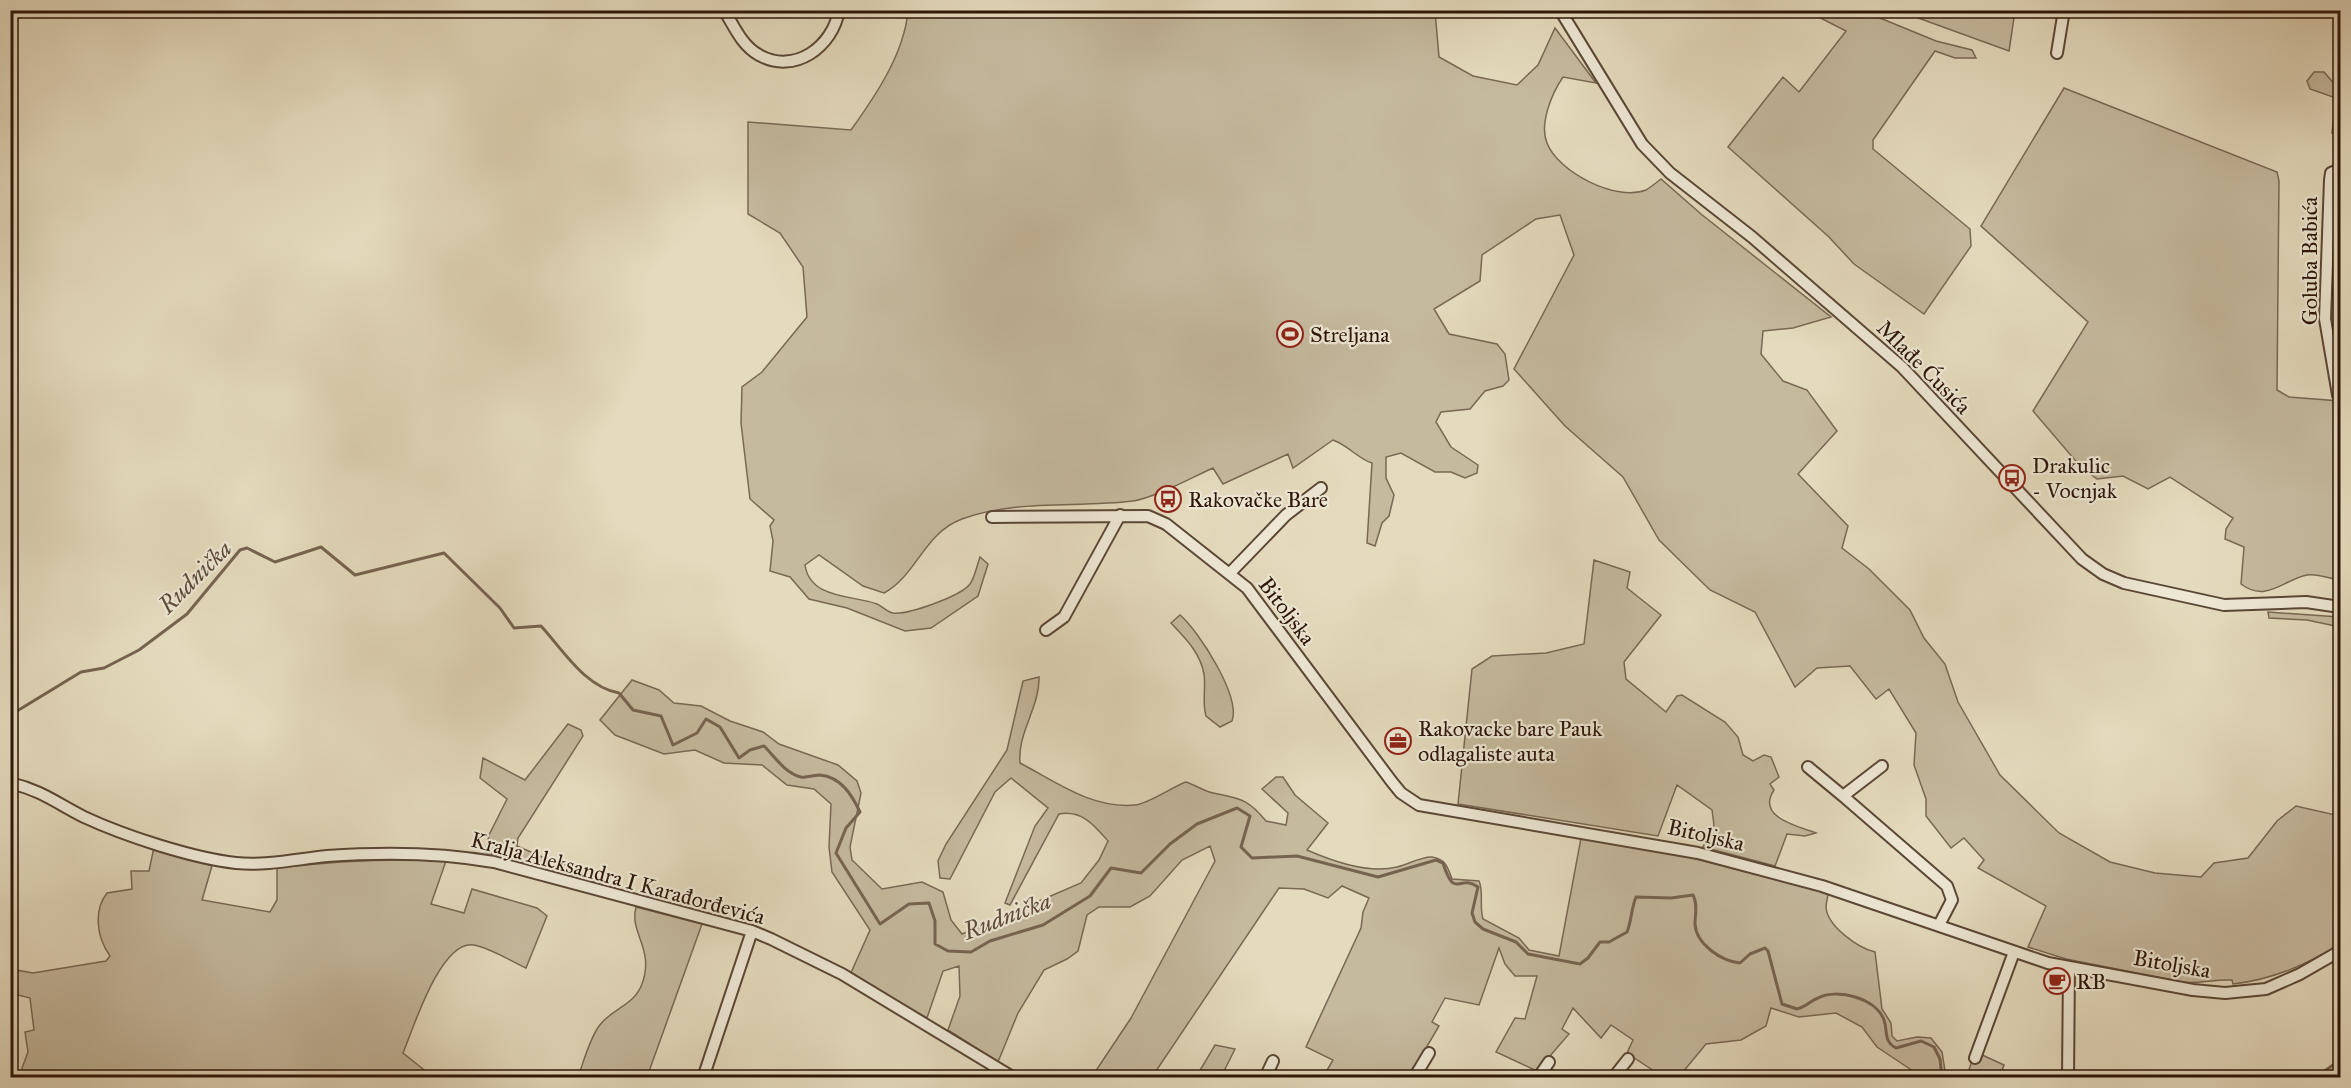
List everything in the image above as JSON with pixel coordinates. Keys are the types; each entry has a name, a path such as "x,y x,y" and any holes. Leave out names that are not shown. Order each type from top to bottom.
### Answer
{"street":[{"path":"724,10 742,39 758,55 778,61 794,61 826,44 834,29 839,10"},
{"name":"Mlađe Ćusića","path":"1560,10 1642,144 1670,173 1752,237 1902,367 2082,559 2103,574 2124,583 2224,605 2306,602 2340,607"},
{"path":"2057,53 2064,10"},
{"name":"Goluba Babića","path":"2338,395 2325,319 2330,180 2331,173 2340,169"},
{"path":"1230,573 1286,515 1321,488"},
{"path":"992,517 1120,515 1064,617 1046,630"},
{"name":"Bitoljska","path":"1120,515 1148,516 1166,524 1230,573 1262,607 1345,723 1401,793 1411,801 1427,807 1687,850 1822,886 2014,952 2069,967 2225,993 2275,986 2340,951"},
{"path":"1843,796 1882,766"},
{"path":"1808,767 1947,886 1952,900 1939,926"},
{"name":"Kralja Aleksandra I Karađorđevića","path":"10,783 41,792 85,817 129,834 222,861 270,863 405,852 465,857 494,862 752,931 842,974 1014,1077"},
{"path":"703,1077 752,931"},
{"path":"1975,1058 2014,952"},
{"path":"2068,1077 2069,967"},
{"path":"1414,1077 1430,1053"},
{"path":"1613,1077 1628,1059"},
{"path":"1265,1077 1273,1061"},
{"path":"1538,1077 1548,1062"}],"shaded area":[{"path":"908,11 1435,11 1439,57 1473,76 1517,85 1538,65 1555,28 1596,83 1563,77 1551,100 1546,118 1545,135 1553,154 1575,174 1589,182 1619,192 1634,193 1646,190 1661,179 1701,214 1831,317 1793,328 1763,331 1761,354 1783,381 1807,390 1837,431 1798,474 1848,526 1842,548 1869,569 1910,610 1924,638 1945,664 1958,702 2000,775 2059,833 2110,862 2155,873 2201,877 2214,863 2248,858 2277,821 2296,806 2340,816 2340,945 2289,970 2262,979 2233,984 2232,980 2182,982 2066,959 2028,947 2046,906 1978,868 1984,860 1964,838 1951,848 1926,816 1926,799 1914,765 1916,733 1889,689 1876,699 1850,666 1817,668 1795,687 1755,612 1710,590 1659,540 1623,477 1565,426 1514,369 1574,255 1560,215 1536,219 1482,255 1480,281 1434,309 1449,334 1497,344 1505,354 1509,380 1503,386 1485,391 1470,409 1441,412 1436,422 1451,447 1478,465 1477,473 1465,478 1451,472 1435,472 1401,453 1386,457 1386,478 1394,495 1389,516 1382,523 1375,546 1367,543 1372,463 1333,440 1293,468 1288,454 1223,484 1213,468 1162,492 1133,501 1025,506 962,519 949,525 938,534 905,576 884,593 863,586 819,555 805,565 809,576 823,590 867,601 893,613 900,613 934,604 965,589 972,581 980,557 988,564 978,596 931,628 905,631 847,608 809,599 790,577 770,571 773,541 770,526 774,520 750,499 741,423 742,387 762,372 807,317 803,267 780,233 748,214 748,122 851,130 870,103 895,58"},
{"path":"1807,11 1863,11 1936,41 1972,50 1976,58 1955,58 1935,51 1873,140 1873,149 1970,229 1971,246 1924,314 1854,264 1829,237 1728,147 1783,77 1799,92 1846,31"},
{"path":"1899,11 2015,11 2009,51"},
{"path":"2339,68 2340,136 2332,133 2336,98 2310,89 2307,81 2314,72 2324,72 2337,87"},
{"path":"2064,88 2277,172 2279,181 2277,390 2289,397 2340,401 2340,580 2307,575 2267,591 2250,589 2241,584 2244,547 2225,539 2226,529 2233,518 2170,477 2148,489 2123,476 2097,479 2080,466 2033,411 2088,322 1981,226"},
{"path":"1594,560 1630,572 1627,588 1661,615 1624,662 1626,679 1666,712 1677,696 1682,695 1725,722 1738,737 1743,755 1753,761 1764,755 1771,757 1779,777 1770,784 1774,790 1770,799 1770,807 1774,814 1816,833 1805,836 1787,834 1775,866 1703,847 1714,825 1712,810 1677,785 1658,836 1458,804 1472,669 1492,656 1546,653 1584,644"},
{"path":"2268,612 2339,617 2340,627 2307,620 2269,618"},
{"path":"1180,615 1207,649 1225,681 1233,710 1232,721 1220,727 1206,716 1204,674 1199,659 1171,623"},
{"path":"1039,677 1036,699 1022,741 1020,763 1075,793 1104,803 1140,804 1186,782 1242,801 1254,808 1266,821 1286,825 1288,813 1262,789 1276,777 1283,777 1295,795 1328,823 1307,850 1339,862 1375,869 1397,867 1428,857 1440,860 1446,865 1452,879 1479,881 1483,919 1519,938 1529,950 1559,956 1581,838 1669,852 1828,893 1826,907 1837,929 1860,946 1875,952 1882,1009 1891,1023 1892,1036 1897,1041 1917,1037 1931,1038 1942,1052 1946,1077 1922,1077 1877,1047 1862,1027 1836,1013 1799,1017 1771,1008 1766,1026 1741,1040 1706,1044 1678,1078 1663,1077 1627,1053 1633,1040 1611,1025 1601,1038 1573,1008 1562,1029 1569,1034 1537,1071 1496,1052 1515,1018 1525,1019 1537,976 1515,976 1505,964 1499,948 1479,1005 1445,998 1432,1022 1439,1026 1409,1077 1323,1077 1333,1060 1306,1047 1361,928 1363,912 1369,898 1342,886 1328,898 1304,889 1279,888 1152,1077 1103,1077 1095,1072 1131,1018 1215,861 1210,846 1182,860 1150,896 1130,907 1099,907 1087,915 1078,951 1044,970 1018,1013 998,1062 948,1030 960,996 959,966 943,971 927,1018 850,975 870,930 832,872 829,847 831,804 814,789 787,785 762,765 724,763 695,750 664,754 615,735 600,720 632,680 659,690 674,703 701,706 730,721 763,732 779,744 838,765 857,781 861,793 850,847 852,860 882,889 922,882 943,892 951,920 962,934 1081,883 1099,860 1108,841 1087,820 1074,814 1059,814 1010,905 1005,903 1035,826 1048,808 1011,778 995,792 950,879 940,878 938,861 946,844 1007,750 1023,681"},
{"path":"568,724 581,730 583,736 518,838 517,846 547,859 597,875 602,881 601,886 485,852 489,835 507,799 480,778 483,758 525,780"},
{"path":"154,847 212,866 202,900 270,912 277,900 277,868 340,862 403,860 446,861 431,904 464,913 472,889 537,908 547,916 526,968 474,945 462,947 450,956 440,970 421,1007 403,1053 433,1077 23,1077 22,1068 28,1052 25,1032 34,1030 30,998 18,995 16,970 33,973 106,961 110,956 102,941 98,924 103,900 107,893 132,889 131,871 149,871"},
{"path":"636,907 702,924 647,1077 578,1077 599,1026 634,997 642,984 646,961 636,925"},
{"path":"1215,1045 1235,1049 1221,1077 1196,1077"},
{"path":"1980,1054 2004,1065 2000,1077 1966,1078 1973,1058"}],"waterway":[{"name":"Rudnička","path":"10,712 17,711 81,672 104,668 139,650 187,614 240,550 247,548 275,562 321,547 355,575 444,553 500,608 514,628 541,626 585,675 607,689 619,693 633,710 661,716 673,745 697,733 706,719 720,727 739,758 750,750 764,746 795,775 827,776 840,783 860,812 846,828 836,853 880,924 909,904 929,903 935,921 935,944 948,951 971,952 990,941 1043,925 1090,896 1111,868 1141,873 1170,844 1197,824 1237,808 1250,816 1241,847 1252,858 1297,856 1378,877 1436,860 1443,863 1454,884 1466,883 1478,887 1472,913 1475,922 1483,929 1516,942 1528,954 1580,964 1588,958 1600,942 1609,942 1627,932 1636,897 1671,898 1693,895 1696,905 1696,931 1711,950 1725,959 1740,963 1750,954 1765,948 1768,951 1782,1004 1797,1009 1818,998 1835,994 1865,1001 1880,1012 1889,1042 1896,1048 1921,1041 1934,1047 1940,1059 1942,1078"},
{"name":"Rudnička","path":"2315,1078 2340,1060"},
{"name":"Rudnička","path":"2254,1078 2270,1075 2278,1078"}],"place":[{"name":"Streljana","path":"1290,334"},
{"name":"Drakulic - Vocnjak","path":"2012,478"},
{"name":"Rakovačke Bare","path":"1168,499"},
{"name":"Rakovacke bare Pauk odlagaliste auta","path":"1398,741"},
{"name":"RB","path":"2057,981"}]}
